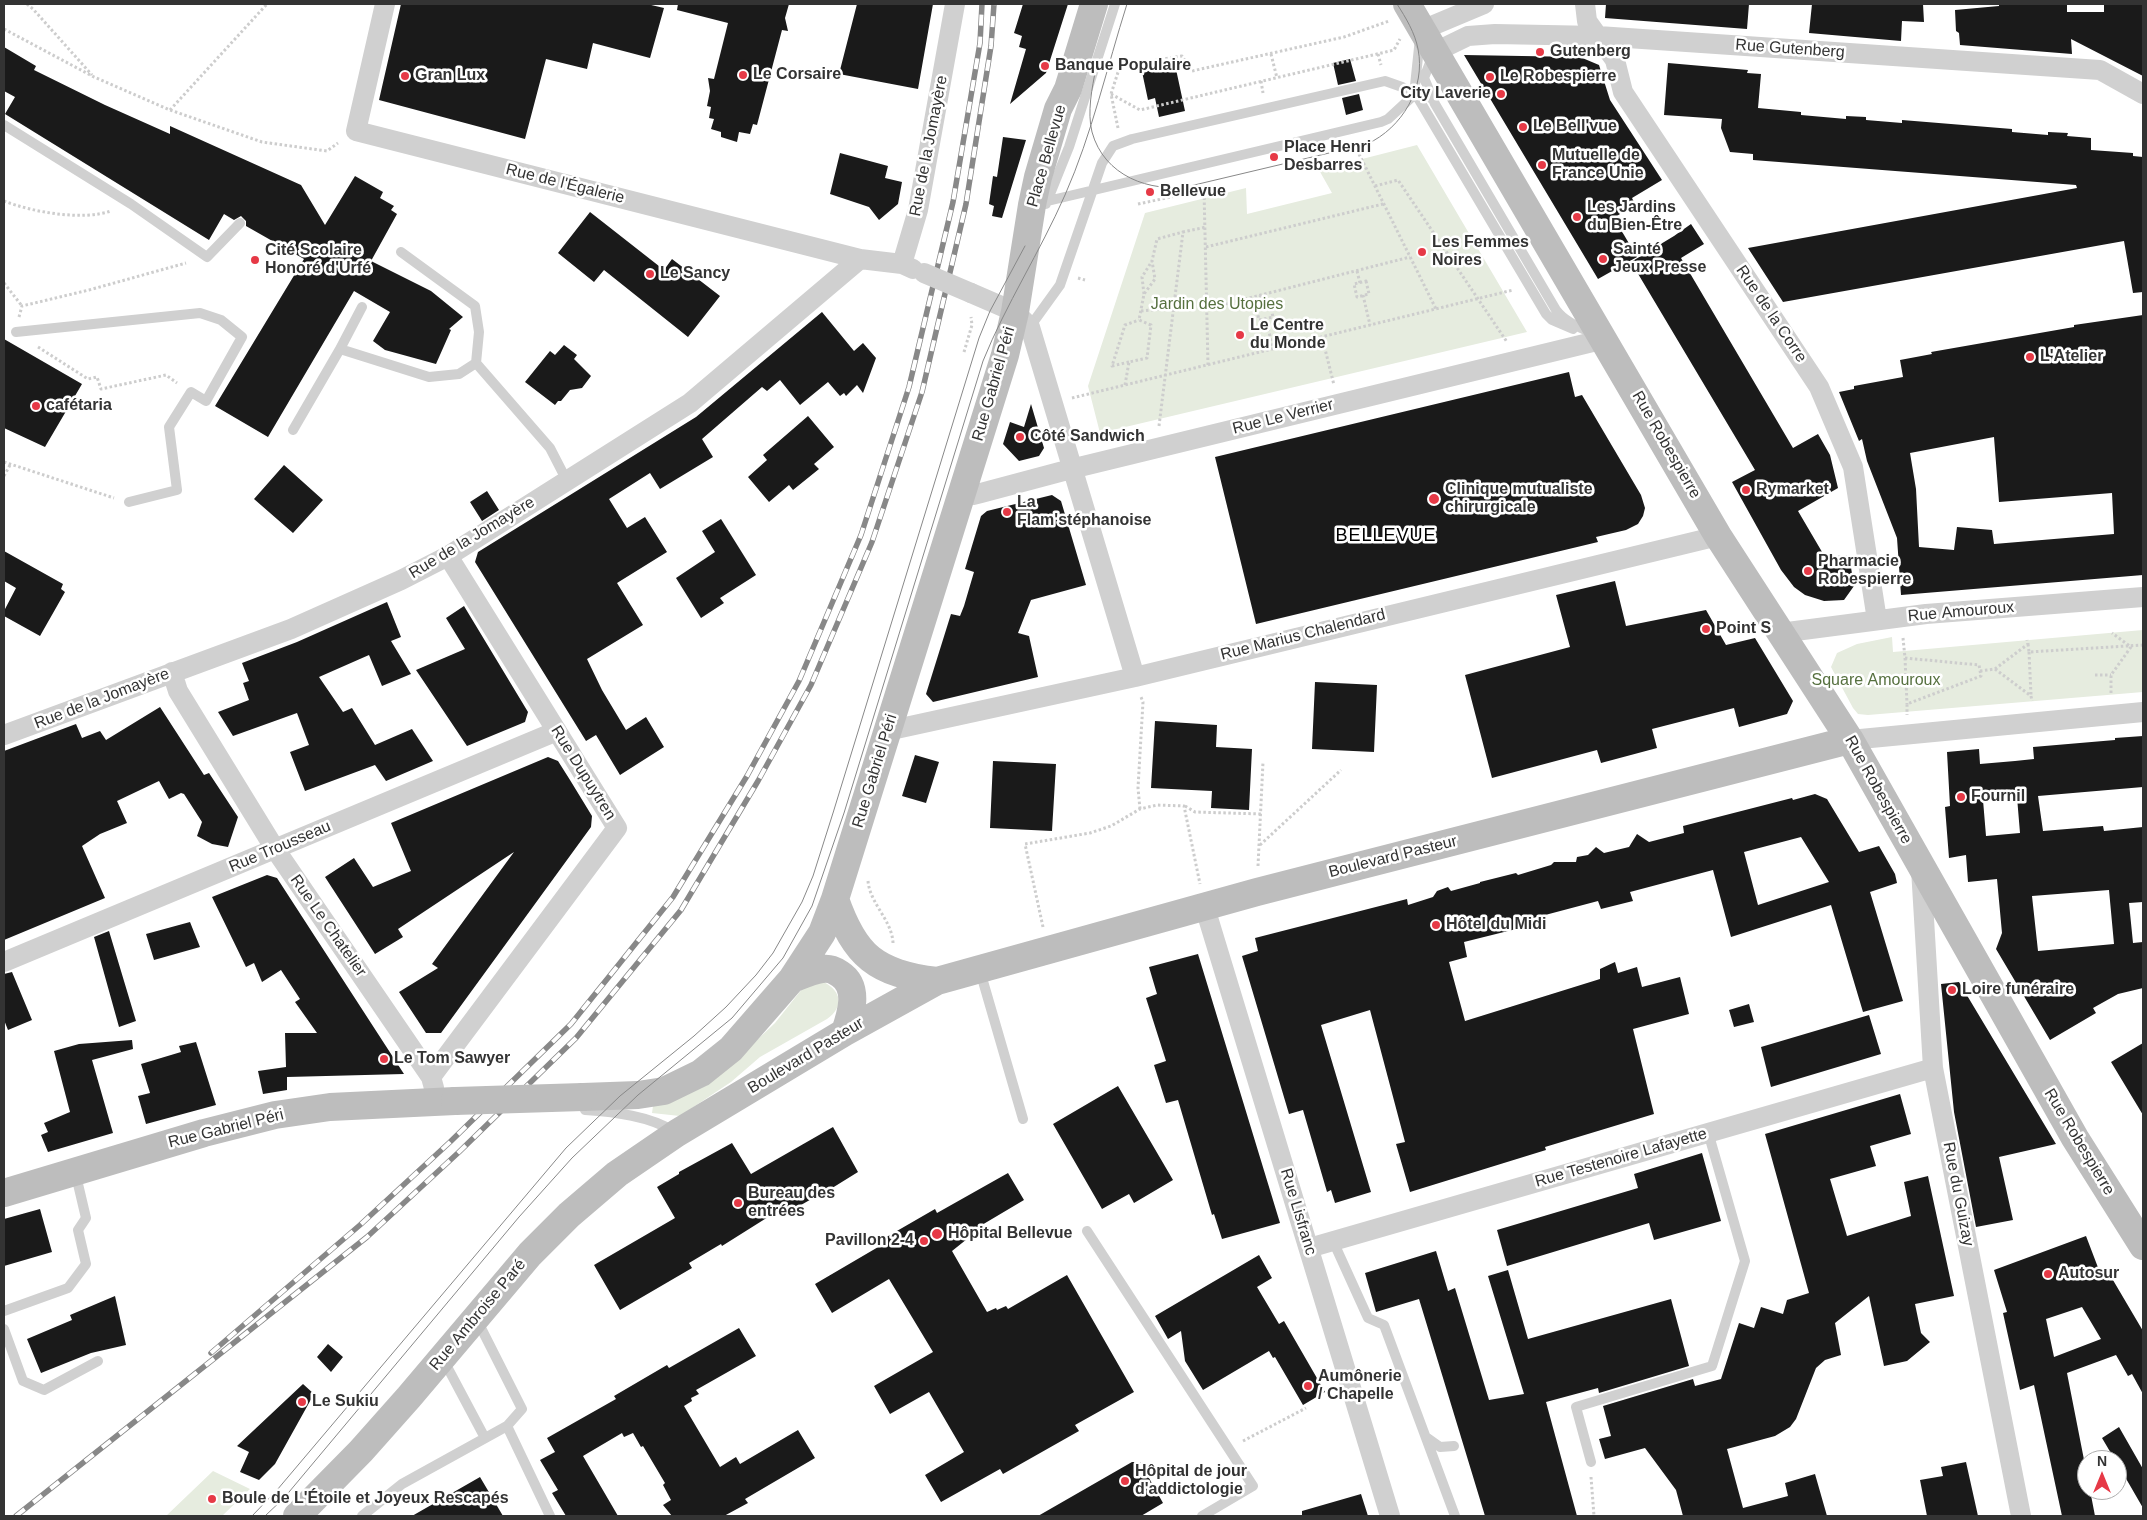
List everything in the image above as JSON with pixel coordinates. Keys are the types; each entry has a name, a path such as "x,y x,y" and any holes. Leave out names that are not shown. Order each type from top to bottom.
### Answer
{"main road":[{"name":"Place Bellevue","path":"1018,334 1025,246 1040,203 1058,109 1068,89 1094,4"},
{"path":"1401,11 1420,38"},
{"name":"Rue Robespierre","path":"1420,38 1604,339 1718,536 1850,740 2075,1138 2143,1246"},
{"name":"Rue Gabriel Péri","path":"4,1193 204,1133 275,1115 440,1093 584,1103 664,1091 701,1073 731,1049 792,978 822,934 835,899 962,491 1018,334"},
{"name":"Boulevard Pasteur","path":"677,1133 845,1032 937,981 1257,892 1850,740"},
{"name":"Boulevard Pasteur","path":"835,899 850,936 878,965 901,975 937,981"},
{"path":"792,978 822,969 832,969 846,978 853,992 845,1032"},
{"name":"Rue Ambroise Paré","path":"297,1516 361,1451 530,1254 569,1214 616,1174 677,1133"}],"street":[{"path":"356,131 385,4"},
{"name":"Rue de la Jomayère","path":"902,264 918,210 955,4"},
{"path":"1420,38 1484,4"},
{"name":"Rue de la Corre","path":"1585,4 1587,21 1615,60 1623,92 1820,387 1853,467 1877,620"},
{"name":"Rue Gutenberg","path":"1420,38 1494,34 1598,36 2100,70 2143,94"},
{"name":"Rue de l'Égalerie","path":"356,131 860,259 902,264"},
{"name":"Rue de la Jomayère","path":"4,735 291,629 401,580 448,556 690,403 860,259"},
{"path":"902,264 924,273 1018,334 1071,469 1135,677"},
{"name":"Rue Le Verrier","path":"962,491 973,495 981,494 1071,469 1604,339"},
{"name":"Rue Marius Chalendard","path":"887,731 1135,677 1718,536"},
{"name":"Rue Dupuytren","path":"440,1093 617,828 448,556"},
{"name":"Rue Amouroux","path":"1780,633 1926,614 2143,597"},
{"name":"Rue Le Chatelier","path":"172,672 178,690 275,849 440,1093"},
{"path":"1850,740 2143,712"},
{"name":"Rue Trousseau","path":"4,962 557,731"},
{"name":"Rue du Guizay","path":"1921,867 1933,1068 2021,1516"},
{"name":"Rue Lisfranc","path":"1204,908 1390,1516"},
{"name":"Rue Testenoire Lafayette","path":"1309,1248 1933,1068"}],"lane":[{"path":"1040,203 1069,148 1115,4"},
{"path":"1040,203 1388,119 1414,95 1420,38"},
{"path":"1420,38 1424,78 1434,100 1556,310 1571,323 1604,339"},
{"path":"1018,334 1060,285 1105,156 1113,146 1124,141 1384,81 1402,87 1418,98 1546,314 1560,325 1604,339"},
{"path":"1414,95 1427,96 1434,100"},
{"path":"4,124 131,204 207,257 240,223"},
{"path":"401,252 475,306 479,332 476,363 550,448 567,481"},
{"path":"294,430 362,307"},
{"path":"16,332 200,313 221,320 242,336 206,401 191,392 169,427 177,490 129,502"},
{"path":"340,349 429,377 459,374 476,363"},
{"path":"980,969 1023,1119"},
{"path":"584,1103 667,1127 677,1133"},
{"path":"1590,1462 1576,1407 1712,1366 1745,1261 1708,1132"},
{"path":"4,1311 68,1288 86,1264 78,1230 86,1218 78,1184"},
{"path":"1087,1231 1253,1486 1202,1516"},
{"path":"1333,1241 1368,1318 1384,1325 1455,1516"},
{"path":"362,1516 402,1484 506,1426 522,1409 476,1317"},
{"path":"4,1329 23,1381 44,1390 98,1361"},
{"path":"442,1358 485,1438"},
{"path":"506,1426 550,1516"},
{"path":"1425,1437 1440,1447 1454,1446"}],"path":[{"path":"26,4 33,9 94,77"},
{"path":"170,110 267,4"},
{"path":"1118,131 1111,94 1120,66 1182,56 1192,71 1344,38 1401,11"},
{"path":"4,29 94,77 170,110 262,142 327,150 356,131"},
{"path":"1111,94 1140,110 1394,50 1420,38"},
{"path":"1271,54 1277,78"},
{"path":"1378,54 1381,68"},
{"path":"1260,81 1264,95"},
{"path":"1359,154 1436,309"},
{"path":"1374,186 1398,180 1507,342"},
{"path":"1138,204 1204,190 1208,365"},
{"path":"4,201 14,205 65,214 101,214 131,204"},
{"path":"1206,247 1383,204"},
{"path":"1139,320 1144,294 1142,277 1152,261 1157,239 1206,227"},
{"path":"1158,426 1183,232"},
{"path":"22,306 89,290 207,257"},
{"path":"1206,309 1410,258"},
{"path":"1144,294 1155,279 1152,261"},
{"path":"1357,271 1360,283"},
{"path":"1366,281 1370,294 1356,297 1354,284 1360,283 1366,281"},
{"path":"4,283 22,306"},
{"path":"1069,398 1513,290"},
{"path":"1260,295 1263,306"},
{"path":"1363,295 1370,325"},
{"path":"964,352 972,326 969,303"},
{"path":"1270,304 1273,317 1259,320 1256,308 1263,306 1270,304"},
{"path":"16,332 22,306"},
{"path":"1140,311 1173,308"},
{"path":"1266,319 1273,349"},
{"path":"1139,320 1151,326 1147,358 1112,366 1125,326 1139,320"},
{"path":"1322,337 1331,375"},
{"path":"48,354 88,378 97,377 101,389 166,376 191,392"},
{"path":"1125,385 1129,362"},
{"path":"4,462 129,502"},
{"path":"4,476 10,465"},
{"path":"2112,632 2131,647"},
{"path":"1980,671 1995,669 2027,642 2032,701"},
{"path":"2029,652 2143,646"},
{"path":"2111,694 2111,675 2131,647"},
{"path":"1904,650 1907,712"},
{"path":"1905,658 1979,665 1981,676 1907,704"},
{"path":"1995,669 2032,696"},
{"path":"2095,675 2111,675"},
{"path":"1135,677 1143,702 1138,788 1140,809"},
{"path":"1257,892 1263,762"},
{"path":"1259,845 1341,770"},
{"path":"1049,950 1025,844 1090,833 1111,826 1140,809 1157,805 1184,806 1195,812 1260,814"},
{"path":"1184,806 1204,908"},
{"path":"869,875 869,892 893,937 894,945 887,969"},
{"path":"1229,1449 1306,1408"},
{"path":"1590,1462 1594,1516"}],"green space":[{"name":"Jardin des Utopies","path":"1417,145 1527,332 1100,433 1088,386 1145,213 1246,188 1247,214 1332,193 1319,170"},
{"name":"Square Amouroux","path":"2143,630 2143,692 1868,715 1858,714 1853,708 1831,667 1837,653 1857,644 1892,637 1893,652"},
{"path":"824,982 834,990 839,1000 836,1010 827,1019 760,1057 731,1082 680,1116 652,1113 653,1106 721,1074 775,1023 806,984"},
{"name":"Boule de L'Étoile et Joyeux Rescapés","path":"213,1471 250,1489 222,1516 166,1516"}],"building":[{"path":"401,4 647,4 664,8 650,58 593,43 587,69 546,59 525,139 379,100"},
{"name":"Le Corsaire","path":"678,4 789,4 785,18 788,31 782,30 757,125 753,124 750,134 739,132 737,142 721,137 721,132 711,129 714,119 709,118 711,107 707,106 710,91 708,78 714,79 728,23 677,10"},
{"path":"857,4 933,4 918,89 839,74"},
{"path":"1023,4 1068,4 1046,73 1010,104 1026,49 1019,47 1022,36 1014,33"},
{"path":"1606,4 1749,4 1747,29 1605,18"},
{"path":"1812,4 1923,4 1924,22 1902,21 1901,41 1809,33"},
{"path":"1999,4 2067,4 2067,12 2104,12 2104,4 2143,4 2143,76 2071,39 2072,54 1960,45 1959,33 1956,31 1955,10 1999,6"},
{"path":"4,47 36,66 34,70 105,105 170,134 170,126 301,185 325,225 355,176 383,192 380,198 394,206 391,210 397,214 371,261 431,291 463,317 449,329 451,330 436,364 385,350 373,341 390,312 354,291 268,437 215,406 304,259 246,226 246,221 241,216 234,220 224,214 209,240 5,114 15,97 4,91"},
{"path":"1464,55 1580,57 1599,65 1610,100 1662,180 1632,198 1635,204 1614,218 1637,257 1598,279"},
{"path":"1350,59 1356,81 1338,85 1333,63"},
{"path":"1174,60 1185,111 1159,117 1155,98 1148,100 1141,67"},
{"path":"1668,63 1748,70 1747,73 1761,74 1758,108 1801,112 1801,115 1846,119 1846,116 1866,117 1866,120 1902,123 1902,120 2012,129 2012,132 2048,135 2048,132 2068,133 2067,136 2091,138 2091,150 2133,153 2133,156 2143,157 2143,292 2133,293 2124,241 1783,302 1748,248 2077,188 2076,185 1753,160 1753,154 1730,152 1721,128 1722,119 1664,115"},
{"path":"1359,94 1363,110 1346,115 1342,98"},
{"path":"1003,137 1026,140 1002,218 992,216 994,206 989,204 993,176 997,177"},
{"path":"840,153 888,166 885,178 902,182 898,204 879,220 869,207 830,194"},
{"name":"Le Sancy","path":"590,212 664,270 672,259 720,296 688,337 604,270 594,282 558,253"},
{"path":"1691,224 1704,244 1681,258 1793,448 1818,434 1830,455 1838,488 1798,511 1825,557 1849,555 1854,586 1844,600 1824,601 1805,595 1794,587 1781,570 1732,482 1755,470 1631,262"},
{"path":"822,312 854,351 863,343 876,358 863,393 857,385 846,396 844,393 840,396 828,382 800,405 780,380 767,391 762,387 702,439 713,457 660,489 650,473 609,499 627,528 645,517 667,552 617,583 643,625 587,659 602,690 626,730 646,717 664,747 620,775 596,735 586,741 475,562 478,552 696,417"},
{"path":"2143,315 2143,575 1901,595 1897,538 1867,461 1862,439 1859,441 1839,392 1854,389 1854,386 1903,377 1900,360 1932,354 1931,352 2074,327 2074,325","holes":["1994,437 1999,502 2112,493 2114,534 1994,544 1992,530 1957,527 1954,550 1919,547 1916,489 1910,453"]},
{"name":"cafétaria","path":"4,339 82,384 45,447 4,428"},
{"path":"564,345 577,355 574,359 591,376 582,388 570,390 555,405 525,382 550,351 555,355"},
{"name":"Clinique mutualiste chirurgicale","path":"1569,372 1575,397 1582,395 1641,495 1645,508 1638,524 1626,530 1596,537 1598,542 1256,624 1215,457"},
{"path":"1031,404 1044,448 1039,456 1019,461 1003,444 1010,422 1024,427"},
{"path":"808,416 834,447 814,464 819,469 793,490 789,485 769,502 748,477 767,460 763,455"},
{"path":"284,465 323,500 293,533 254,499"},
{"path":"487,491 499,510 482,521 470,502"},
{"path":"1052,495 1061,501 1086,585 1031,600 1018,633 1029,636 1038,677 933,702 926,694 951,614 960,616 964,606 974,572 965,569 981,516 987,511"},
{"path":"721,519 756,575 720,598 724,603 701,618 676,578 715,552 702,531"},
{"path":"4,551 63,584 61,589 65,592 40,636 4,616 4,611 16,588 4,581"},
{"path":"1615,581 1626,626 1706,610 1726,645 1755,638 1793,701 1787,714 1739,727 1734,708 1652,729 1657,748 1601,763 1597,750 1492,778 1465,675 1570,647 1556,595"},
{"path":"387,602 401,637 391,641 411,674 382,686 369,655 319,677 343,712 352,708 375,745 412,729 433,761 386,781 375,765 305,791 290,752 309,745 297,713 233,736 218,712 249,700 243,683 249,681 242,663 297,642"},
{"path":"464,606 528,712 525,722 467,746 416,670 465,649 446,618"},
{"path":"1315,682 1377,685 1374,752 1312,749"},
{"path":"160,707 204,775 209,773 238,817 228,847 212,844 197,836 202,822 184,794 181,793 169,799 159,781 117,801 127,823 100,834 82,846 105,898 4,940 4,751 76,724 82,738 100,731 106,740"},
{"path":"1155,721 1217,725 1216,747 1252,749 1249,810 1211,808 1212,791 1151,788"},
{"path":"2143,736 2143,787 2038,796 2043,831 2103,826 2104,831 2143,827 2143,902 2129,903 2133,943 2143,942 2143,988 2118,994 2093,1008 2096,1013 2050,1040 1996,949 2002,933 1997,879 1968,882 1966,855 1949,858 1945,807 1950,806 1947,752 1979,749 1980,764 2034,759 2033,747 2115,740 2115,738","holes":["2017,797 2020,833 1986,836 1983,800","2109,890 2114,944 2038,951 2032,896"]},
{"path":"915,755 939,762 926,803 902,796"},
{"path":"548,757 558,761 570,780 592,816 591,827 441,1033 426,1033 399,992 438,968 432,964 514,852 398,929 403,937 375,954 325,877 354,858 373,887 411,871 391,823"},
{"path":"993,761 1056,764 1052,831 990,828"},
{"path":"1815,794 1827,799 1859,852 1879,846 1895,874 1897,883 1870,892 1903,1001 1863,1012 1831,905 1731,937 1713,870 1630,892 1633,901 1601,909 1598,901 1515,923 1516,929 1464,942 1467,957 1449,962 1465,1021 1600,979 1600,969 1615,962 1618,973 1637,967 1642,987 1680,977 1689,1014 1633,1029 1654,1114 1545,1147 1546,1150 1410,1192 1396,1144 1405,1142 1370,1010 1321,1025 1371,1192 1335,1203 1331,1190 1327,1192 1303,1110 1289,1114 1242,956 1258,951 1255,938 1407,899 1408,905 1433,897 1437,891 1448,887 1451,891 1516,873 1518,875 1551,865 1554,862 1576,862 1577,857 1588,855 1596,847 1604,853 1629,847 1637,834 1649,842 1684,833 1683,826 1792,798 1793,800","holes":["1801,837 1829,882 1758,905 1744,852"]},
{"path":"267,875 277,878 404,1074 287,1077 287,1090 263,1094 258,1071 286,1067 285,1033 317,1033 295,1002 300,999 281,970 262,982 254,963 246,967 212,897"},
{"path":"190,922 200,947 154,960 146,934"},
{"path":"109,931 136,1021 119,1027 94,937"},
{"path":"1198,954 1280,1223 1222,1239 1214,1214 1212,1215 1178,1100 1166,1103 1154,1065 1166,1061 1146,998 1157,994 1149,967"},
{"path":"12,972 32,1020 8,1030 4,1020 4,974"},
{"path":"1959,982 2056,1144 1999,1157 2013,1220 1976,1227 1954,1112 1941,984"},
{"path":"1749,1004 1754,1022 1734,1027 1729,1010"},
{"path":"1869,1015 1881,1054 1771,1087 1761,1047"},
{"path":"132,1040 133,1049 92,1060 113,1133 48,1152 41,1135 48,1132 44,1123 70,1112 54,1051 79,1044"},
{"path":"196,1042 216,1105 146,1124 138,1096 150,1093 141,1064 181,1052 179,1046"},
{"path":"2143,1043 2143,1115 2111,1062"},
{"path":"1118,1086 1173,1180 1134,1203 1129,1194 1102,1209 1053,1124"},
{"path":"1900,1094 1911,1134 1870,1146 1876,1166 1830,1179 1847,1236 1911,1216 1904,1182 1928,1176 1954,1296 1915,1304 1921,1333 1930,1342 1907,1361 1884,1366 1869,1296 1835,1323 1841,1355 1825,1360 1816,1368 1796,1419 1790,1427 1775,1436 1727,1449 1743,1508 1788,1496 1785,1483 1815,1474 1827,1516 1683,1516 1676,1490 1645,1448 1605,1459 1599,1439 1611,1436 1603,1406 1693,1379 1695,1386 1721,1379 1739,1323 1754,1328 1761,1307 1783,1314 1787,1300 1809,1293 1765,1134"},
{"path":"833,1127 858,1172 816,1198 787,1213 784,1207 722,1246 721,1244 689,1263 692,1268 620,1310 594,1265 675,1218 657,1187 679,1174 679,1172 732,1143 751,1174"},
{"path":"1702,1153 1721,1221 1654,1240 1649,1223 1507,1266 1497,1230 1638,1188 1634,1174"},
{"path":"1008,1173 1024,1200 965,1235 967,1239 952,1251 987,1312 1006,1306 1008,1309 1067,1275 1134,1392 1075,1425 1079,1431 1003,1474 1000,1469 941,1502 925,1475 964,1452 929,1392 890,1414 874,1386 933,1352 889,1279 832,1313 815,1284 885,1243 883,1239 935,1209 937,1213"},
{"path":"40,1209 52,1252 4,1266 4,1219"},
{"path":"2086,1236 2102,1278 2110,1275 2143,1331 2143,1394 2132,1374 2128,1376 2116,1355 2067,1373 2082,1450 2077,1450 2077,1500 2092,1500 2095,1516 2062,1516 2034,1385 2020,1390 2003,1313 2007,1312 1994,1270","holes":["2082,1307 2101,1339 2054,1357 2046,1319"]},
{"path":"1436,1251 1448,1291 1455,1288 1489,1400 1524,1394 1488,1276 1508,1270 1528,1339 1671,1299 1689,1366 1599,1393 1598,1388 1546,1402 1577,1516 1485,1516 1419,1299 1376,1312 1365,1273"},
{"path":"1259,1255 1272,1278 1257,1287 1279,1324 1284,1321 1325,1392 1303,1405 1275,1357 1273,1358 1269,1351 1203,1390 1185,1361 1181,1331 1168,1339 1155,1316"},
{"path":"115,1296 126,1345 91,1353 41,1373 27,1339 72,1320 70,1315"},
{"path":"739,1328 756,1356 696,1390 699,1394 691,1398 692,1401 684,1406 720,1467 736,1457 740,1464 798,1430 815,1458 745,1499 748,1503 724,1516 672,1516 663,1505 671,1500 663,1485 665,1483 643,1446 641,1447 633,1433 624,1437 622,1433 583,1456 618,1516 566,1516 552,1493 558,1490 540,1460 555,1452 547,1438 616,1399 614,1396 667,1365 669,1368"},
{"path":"328,1344 343,1357 331,1372 317,1357"},
{"path":"303,1384 314,1394 275,1464 259,1480 240,1472 249,1452 237,1446"},
{"path":"2119,1427 2143,1469 2143,1508 2127,1480 2127,1450 2109,1450 2102,1438"},
{"name":"Hôpital de jour d'addictologie","path":"1132,1462 1140,1462 1163,1503 1141,1516 1038,1516"},
{"path":"1966,1462 1978,1516 1927,1516 1920,1480 1943,1476 1941,1467"},
{"path":"480,1477 503,1516 412,1516"},
{"path":"1361,1494 1368,1516 1302,1516 1302,1511"}],"tram line":[{"path":"265,1516 284,1498 519,1217 572,1158 638,1095 732,1018 783,958 812,906 844,813 983,361 1075,172 1127,4"},
{"path":"1096,68 1090,116 1092,132 1098,147 1107,160 1130,178 1145,184 1160,187 1190,186 1367,144 1391,128 1401,117 1415,92 1420,64 1415,37 1397,4"},
{"path":"252,1516 277,1490 566,1148 620,1096 694,1036 726,1007 756,975 773,953 802,902 813,876 979,338 990,311 1025,246"}],"railway":[{"path":"211,1353 360,1225 450,1142 571,1024 673,897 747,776 799,681 861,535 909,387 953,202 980,43 982,4"},
{"path":"16,1516 367,1237 459,1152 576,1038 681,910 758,781 811,685 872,542 922,392 966,204 991,46 994,4"}],"place":[{"name":"Gutenberg","path":"1540,52"},
{"name":"Banque Populaire","path":"1045,66"},
{"name":"Le Corsaire","path":"743,75"},
{"name":"Gran Lux","path":"405,76"},
{"name":"Le Robespierre","path":"1490,77"},
{"name":"City Laverie","path":"1501,94"},
{"name":"Le Bell'vue","path":"1523,127"},
{"name":"Place Henri Desbarres","path":"1274,157"},
{"name":"Mutuelle de France Unie","path":"1542,165"},
{"name":"Bellevue","path":"1150,192"},
{"name":"Les Jardins du Bien-Être","path":"1577,217"},
{"name":"Les Femmes Noires","path":"1422,252"},
{"name":"Sainté Jeux Presse","path":"1603,259"},
{"name":"Cité Scolaire Honoré d'Urfé","path":"255,260"},
{"name":"Le Sancy","path":"650,274"},
{"name":"Le Centre du Monde","path":"1240,335"},
{"name":"L'Atelier","path":"2030,357"},
{"name":"cafétaria","path":"36,406"},
{"name":"Côté Sandwich","path":"1020,437"},
{"name":"Rymarket","path":"1746,490"},
{"name":"Clinique mutualiste chirurgicale","path":"1434,499"},
{"name":"La Flam'stéphanoise","path":"1007,512"},
{"name":"Pharmacie Robespierre","path":"1808,571"},
{"name":"Point S","path":"1706,629"},
{"name":"Fournil","path":"1961,797"},
{"name":"Hôtel du Midi","path":"1436,925"},
{"name":"Loire funéraire","path":"1952,990"},
{"name":"Le Tom Sawyer","path":"384,1059"},
{"name":"Bureau des entrées","path":"738,1203"},
{"name":"Hôpital Bellevue","path":"937,1234"},
{"name":"Pavillon 2-4","path":"924,1241"},
{"name":"Autosur","path":"2048,1274"},
{"name":"Aumônerie / Chapelle","path":"1308,1386"},
{"name":"Le Sukiu","path":"302,1402"},
{"name":"Hôpital de jour d'addictologie","path":"1125,1481"},
{"name":"Boule de L'Étoile et Joyeux Rescapés","path":"212,1499"}],"district":[{"name":"BELLEVUE","path":"1386,536"}]}
